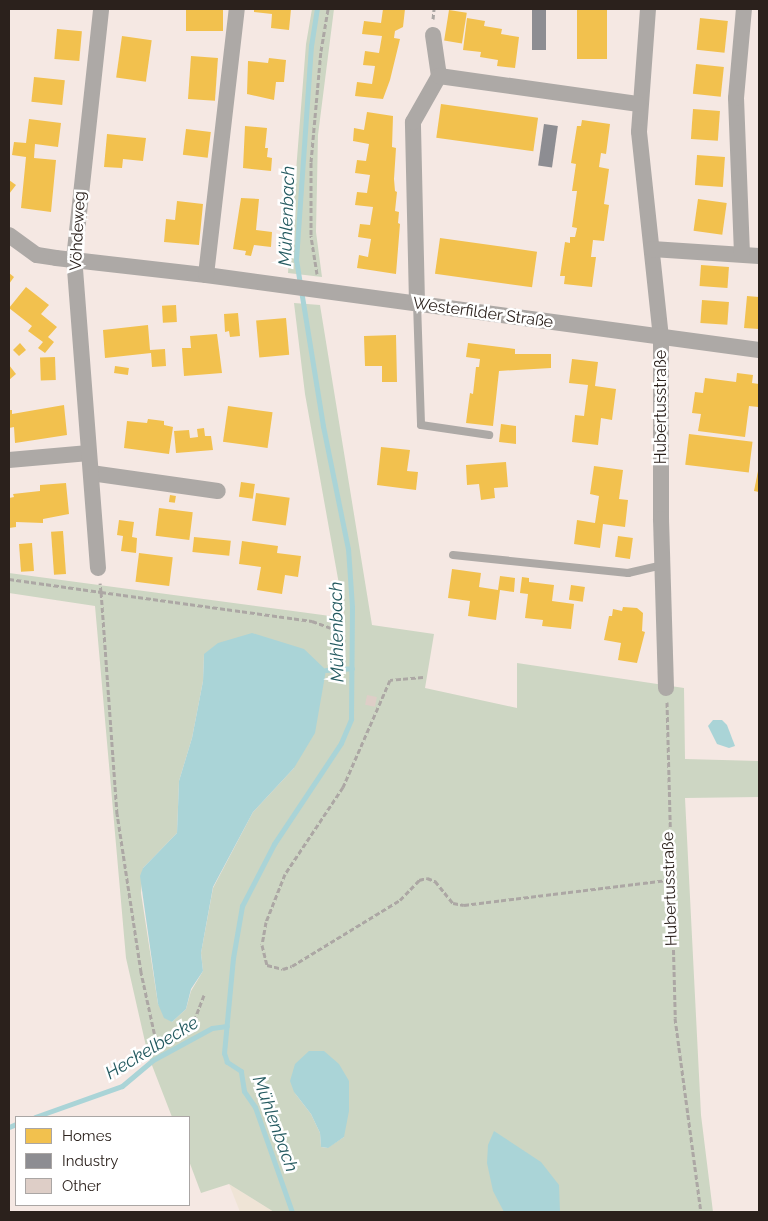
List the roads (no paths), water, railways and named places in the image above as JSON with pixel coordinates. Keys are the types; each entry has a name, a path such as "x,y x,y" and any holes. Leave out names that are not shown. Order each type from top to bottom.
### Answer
{"street":[{"name":"Vöhdeweg","path":"98,568 74,259 101,9"},
{"path":"206,275 237,9"},
{"name":"Hubertusstraße","path":"648,9 639,104 639,132 661,338 662,565 666,688"},
{"path":"742,254 736,98 744,9"},
{"path":"417,303 413,122 439,76 433,35"},
{"path":"439,76 639,104"},
{"name":"Westerfilder Straße","path":"9,235 37,255 206,275 252,283 417,303 759,350"},
{"path":"652,249 759,256"},
{"path":"9,460 89,453"},
{"path":"91,473 218,491"}],"lane":[{"path":"417,303 421,425 489,435"},
{"path":"452,555 628,573 662,565"}],"water":[{"path":"252,633 304,649 326,670 315,733 294,768 253,812 213,887 201,953 203,971 191,989 186,1009 172,1022 164,1018 158,1004 140,876 143,868 177,833 179,781 192,738 203,681 204,654 218,643"},
{"path":"713,720 722,720 727,725 735,746 729,748 717,744 708,726"},
{"path":"309,1051 324,1051 339,1064 349,1081 349,1111 344,1137 328,1148 321,1147 320,1133 311,1114 294,1092 290,1081 295,1064"},
{"path":"494,1131 541,1162 559,1185 560,1212 504,1212 493,1191 487,1163 488,1145"}],"waterway":[{"name":"Mühlenbach","path":"292,1212 255,1107 244,1091 241,1071 227,1062 224,1053 233,958 242,906 274,844 341,743 351,719 352,607 348,549 323,426 296,260 311,46 317,9"},
{"path":"326,670 352,668"},
{"name":"Heckelbecke","path":"38,1116 122,1086 153,1060 212,1028 227,1026"},
{"name":"Heckelbecke","path":"9,1127 15,1124"}]}
